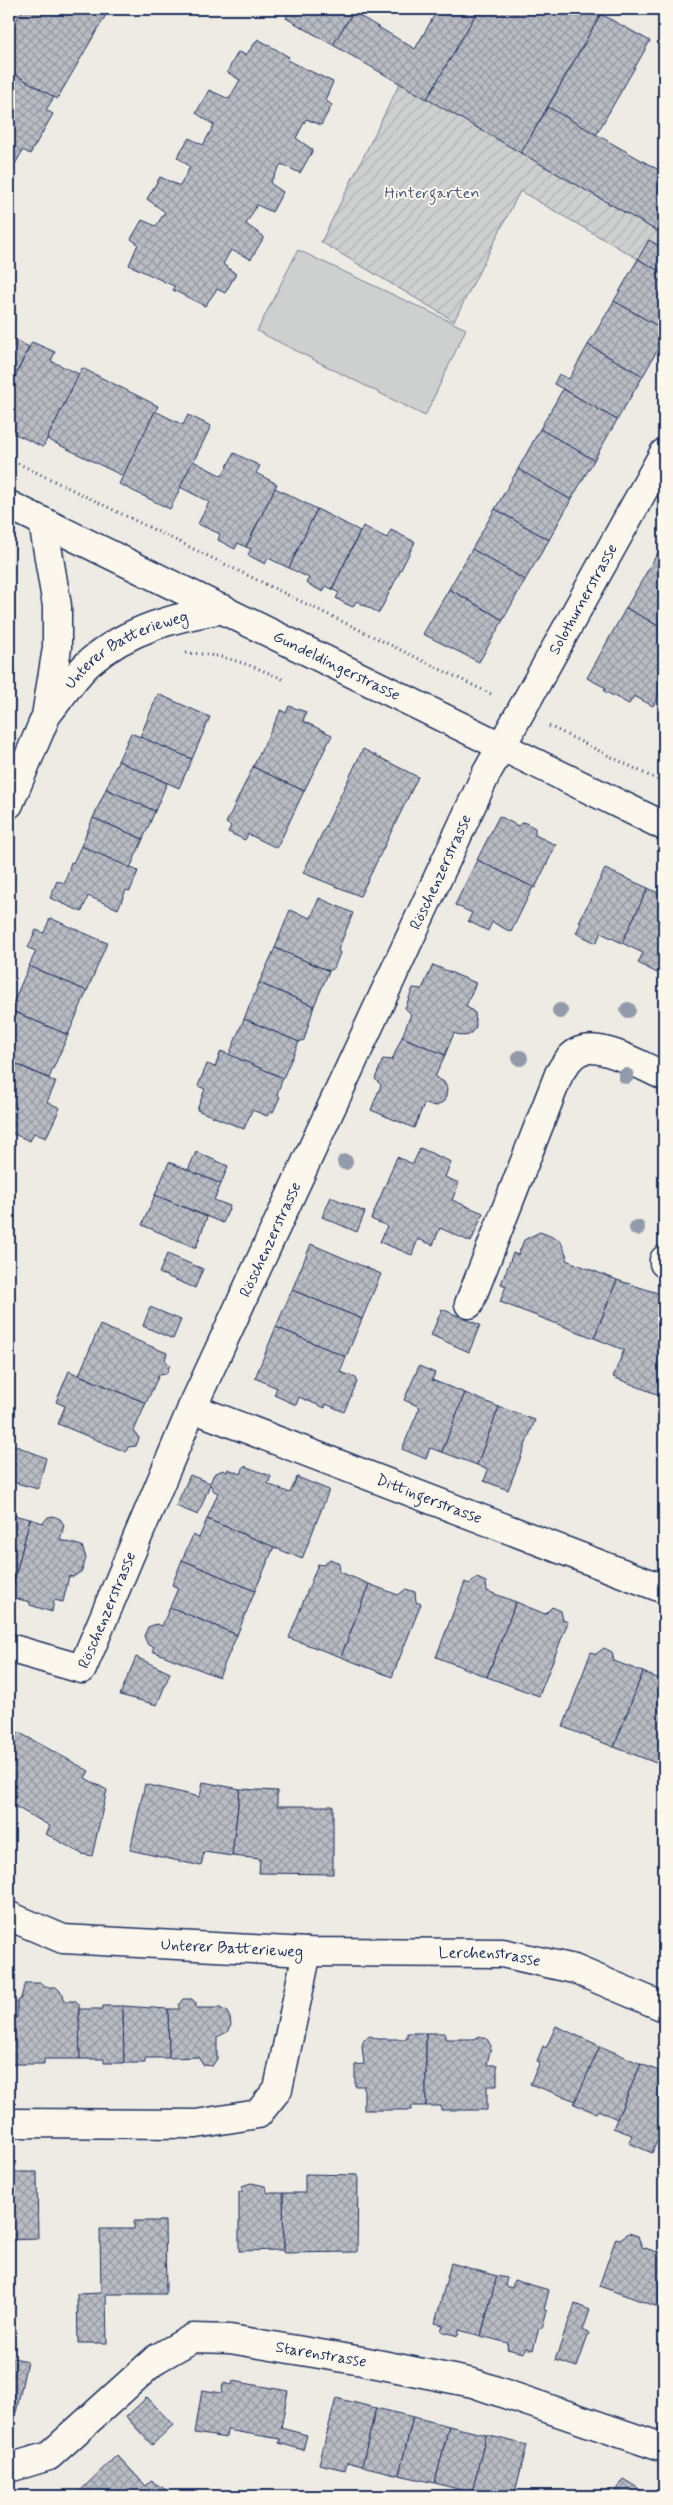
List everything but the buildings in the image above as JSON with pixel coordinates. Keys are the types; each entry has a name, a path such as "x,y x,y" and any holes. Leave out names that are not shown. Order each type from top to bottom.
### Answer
{"street":[{"name":"Solothurnerstrasse","path":"501,746 664,453"},
{"name":"Gundeldingerstrasse","path":"9,505 664,826"},
{"name":"Unterer Batterieweg","path":"9,804 46,716 56,648 56,606 43,522"},
{"name":"Unterer Batterieweg","path":"46,716 89,663 122,638 182,616 224,609"},
{"name":"Röschenzerstrasse","path":"9,1648 82,1669 192,1408 501,746"},
{"path":"468,1304 559,1074 567,1062 580,1051 598,1049 664,1076"},
{"name":"Dittingerstrasse","path":"192,1408 664,1589"},
{"name":"Unterer Batterieweg","path":"9,1916 63,1939 307,1952 278,2089 258,2114 196,2124 9,2123"},
{"name":"Lerchenstrasse","path":"307,1952 502,1953 574,1969 664,2007"},
{"name":"Starenstrasse","path":"9,2468 48,2456 156,2359 193,2338 239,2340 362,2361 473,2383 664,2448"}],"path":[{"path":"9,459 521,709 559,732 664,783"},
{"path":"156,624 175,652 205,653 238,659 288,682"}],"green space":[{"name":"Hintergarten","path":"400,83 664,235 659,246 649,240 638,259 520,191 454,321 321,242"},
{"path":"298,250 466,329 425,416 257,331"}]}
